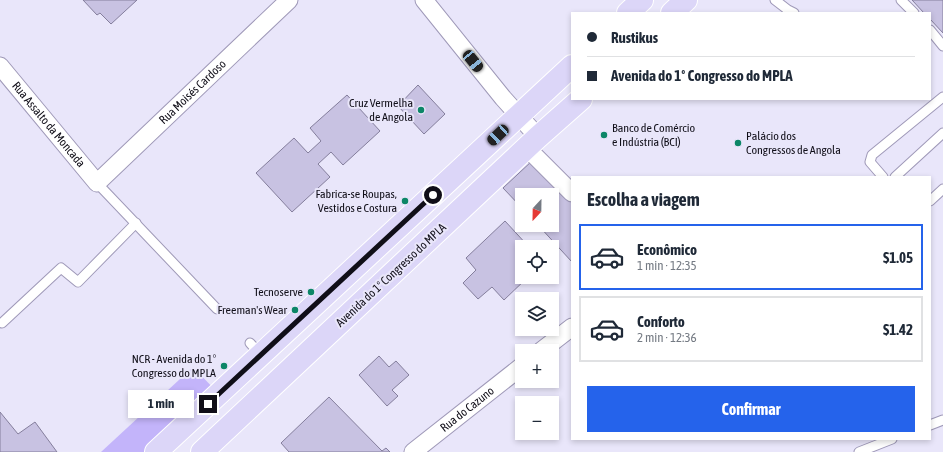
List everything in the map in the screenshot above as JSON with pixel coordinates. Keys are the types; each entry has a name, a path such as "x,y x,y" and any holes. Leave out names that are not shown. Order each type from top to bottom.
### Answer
{"main road":[{"path":"629,12 642,0"},
{"path":"673,12 686,0"},
{"path":"156,452 255,349 519,116 571,67"},
{"name":"Avenida do 1º Congresso do MPLA","path":"202,452 580,100"}],"street":[{"name":"Rua Moisés Cardoso","path":"97,183 289,0"},
{"path":"424,0 519,116 532,143 571,192"},
{"name":"Rua Assalto da Moncada","path":"0,66 97,183"},
{"path":"550,344 571,328"},
{"name":"Rua do Cazuno","path":"413,452 515,372"}],"lane":[{"path":"775,0 792,12"},
{"path":"901,0 913,12"},
{"path":"931,31 943,46"},
{"path":"882,176 870,162 872,155 942,99"},
{"path":"896,176 943,133"},
{"path":"97,183 218,309"},
{"path":"931,200 943,189"},
{"path":"2,323 61,268 78,282 136,223"},
{"path":"931,425 943,420"},
{"path":"859,452 889,440"}],"shaded area":[{"path":"193,367 219,394 156,452 101,452"}],"building":[{"path":"83,0 137,0 111,24 100,13 97,15"},
{"path":"912,0 943,0 943,33 931,20 931,12 923,12"},
{"name":"Cruz Vermelha de Angola","path":"418,85 445,114 424,134 398,106"},
{"path":"347,95 380,131 343,165 331,152 318,164 330,177 292,212 256,173 294,138 308,153 321,141 310,128"},
{"path":"533,160 559,188 515,188 515,201 503,188"},
{"path":"559,188 571,201 571,261 559,248 559,240 552,240 544,232 559,232"},
{"path":"505,221 523,240 515,240 515,284 521,284 504,300 492,287 478,299 463,283 476,270 466,258"},
{"path":"379,356 389,367 396,361 409,375 392,390 398,396 387,406 359,375"},
{"path":"329,397 382,451 386,448 390,452 289,452 281,443"},
{"path":"0,412 18,434 35,422 57,452 0,452"}],"place":[{"name":"Cruz Vermelha de Angola","path":"421,110"},
{"name":"Banco de Comércio e Indústria (BCI)","path":"604,135"},
{"name":"Palácio dos Congressos de Angola","path":"738,143"},
{"name":"Fabrica-se Roupas, Vestidos e Costura","path":"405,201"},
{"name":"Tecnoserve","path":"311,292"},
{"name":"Freeman's Wear","path":"295,310"},
{"name":"NCR - Avenida do 1º Congresso do MPLA","path":"224,366"}],"route":[{"path":"208,404 433,195"}]}
